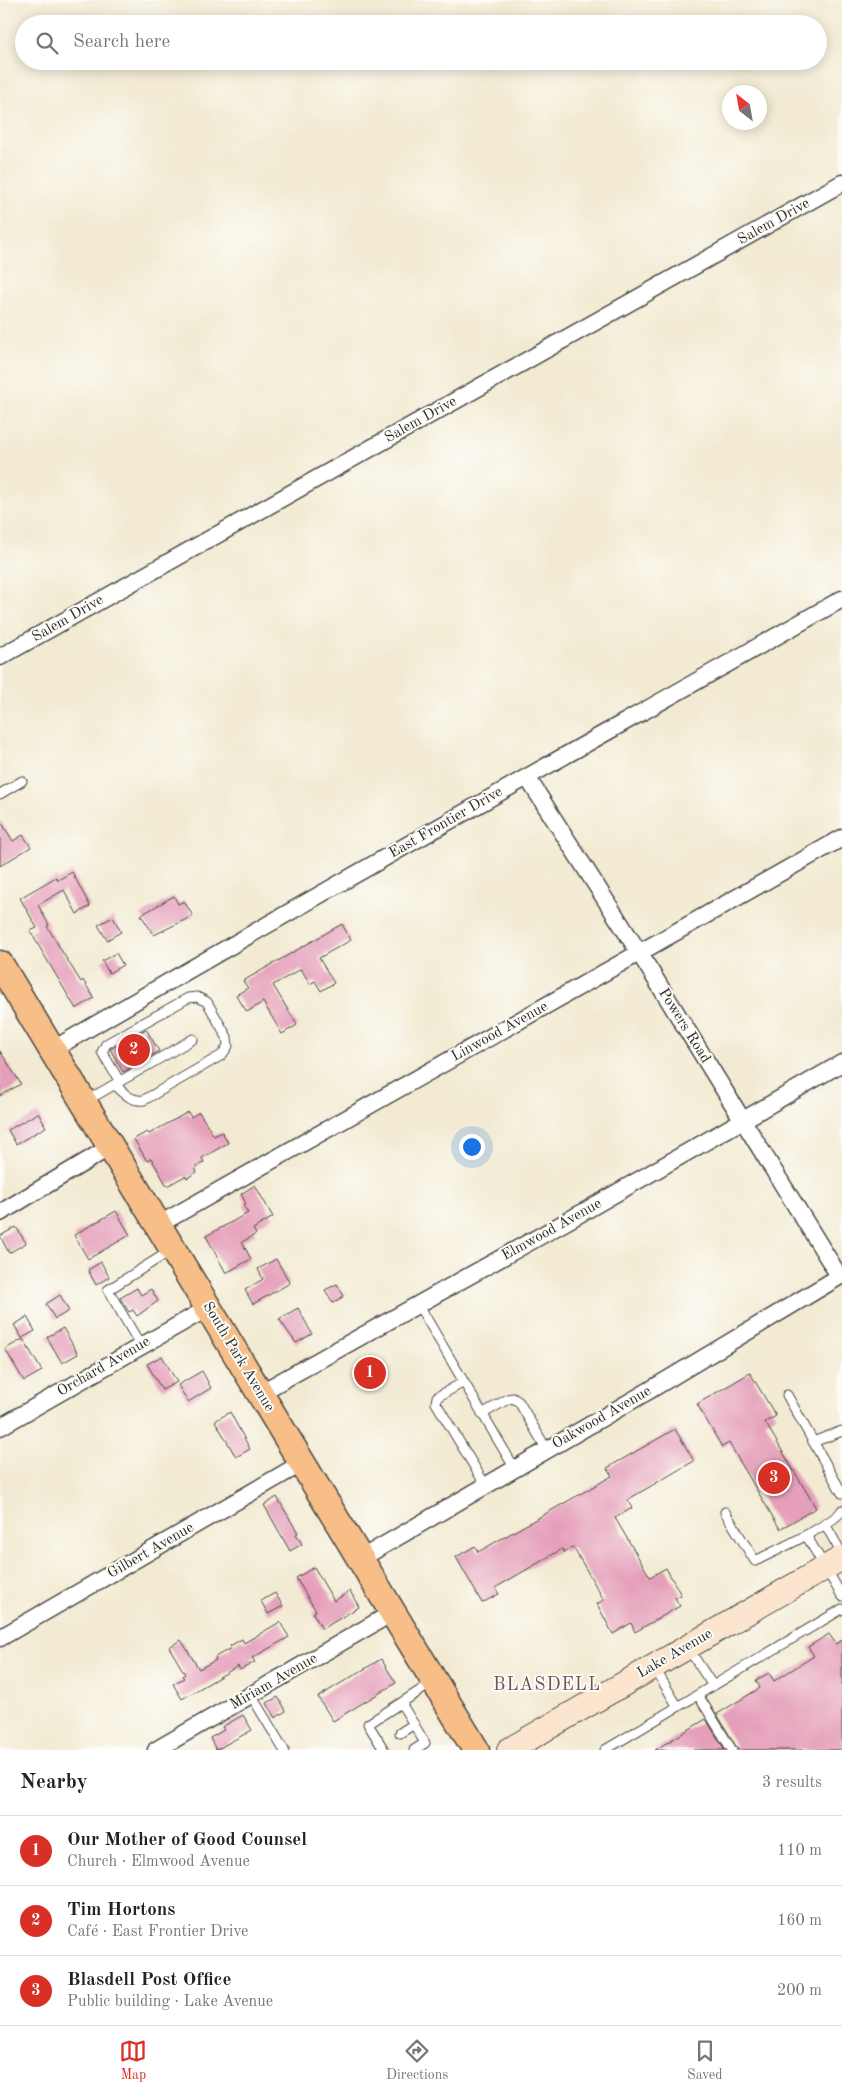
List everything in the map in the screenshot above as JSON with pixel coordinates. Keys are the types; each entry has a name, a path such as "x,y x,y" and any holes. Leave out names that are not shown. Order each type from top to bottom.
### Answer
{"main road":[{"name":"South Park Avenue","path":"0,964 476,1750"}],"street":[{"name":"Salem Drive","path":"0,657 842,183"},
{"name":"East Frontier Drive","path":"52,1050 526,777 842,599"},
{"name":"Powers Road","path":"526,777 640,954 742,1120 841,1275"},
{"name":"Linwood Avenue","path":"158,1226 842,838"},
{"name":"Elmwood Avenue","path":"260,1393 585,1212 842,1064"},
{"path":"0,1213 110,1147"},
{"name":"Oakwood Avenue","path":"360,1559 841,1275"},
{"name":"Orchard Avenue","path":"0,1427 208,1308"},
{"name":"Gilbert Avenue","path":"0,1638 302,1463"},
{"name":"Lake Avenue","path":"509,1750 836,1560"},
{"name":"Miriam Avenue","path":"156,1750 392,1613"}],"lane":[{"path":"0,794 22,781"},
{"path":"197,997 207,1002 227,1037 228,1046 222,1055 144,1100 137,1101 127,1096 118,1083 102,1052 106,1044 188,998 197,997"},
{"path":"84,1103 194,1039"},
{"path":"141,1346 108,1290 173,1250"},
{"path":"418,1304 515,1469"},
{"path":"464,1382 437,1397 436,1403 486,1486"},
{"path":"787,1395 842,1493"},
{"path":"482,1414 513,1398 518,1402 547,1450"},
{"path":"813,1442 842,1431"},
{"path":"725,1512 755,1561 825,1524 840,1514 842,1510"},
{"path":"825,1524 836,1560 842,1596"},
{"path":"806,1535 836,1560"},
{"path":"605,1750 842,1609"},
{"path":"688,1647 713,1686"},
{"path":"654,1667 678,1707"},
{"path":"384,1745 368,1724 434,1681"},
{"path":"250,1695 284,1750"},
{"path":"698,1695 732,1750"},
{"path":"401,1703 425,1743 414,1750"},
{"path":"400,1733 414,1724"}],"building":[{"path":"0,820 13,841 23,835 31,847 0,866"},
{"path":"72,872 90,906 77,914 64,890 38,905 49,925 47,926 63,953 81,982 83,980 94,998 76,1009 30,931 37,928 20,898 56,877 58,880"},
{"path":"174,896 178,904 184,901 193,916 154,935 141,915"},
{"path":"113,917 121,932 107,940 98,925"},
{"path":"342,924 351,940 319,958 334,983 321,991 315,981 310,984 301,969 273,985 297,1025 282,1034 263,1002 247,1012 236,995 248,988 243,981"},
{"path":"116,953 123,965 109,973 102,961"},
{"path":"146,1029 159,1051 123,1072 110,1049"},
{"path":"0,1051 21,1084 0,1096"},
{"path":"188,1112 191,1117 199,1112 214,1136 222,1132 228,1143 202,1158 204,1162 195,1168 197,1172 167,1186 151,1158 147,1161 134,1139 147,1132 149,1134"},
{"path":"38,1113 46,1127 16,1144 8,1130"},
{"path":"255,1185 273,1217 253,1229 256,1234 242,1242 251,1259 226,1273 206,1236 248,1213 243,1205 246,1204 241,1194"},
{"path":"116,1211 130,1235 88,1259 74,1235"},
{"path":"16,1227 26,1243 9,1253 0,1236"},
{"path":"276,1259 290,1283 253,1304 245,1290 263,1279 258,1269"},
{"path":"101,1262 109,1277 96,1285 88,1270"},
{"path":"337,1284 344,1296 333,1303 325,1290"},
{"path":"137,1288 141,1295 151,1289 158,1301 137,1316 133,1310 129,1312 120,1298"},
{"path":"60,1295 69,1311 55,1319 46,1304"},
{"path":"298,1308 312,1334 296,1343 279,1319"},
{"path":"27,1317 35,1331 22,1338 14,1325"},
{"path":"63,1328 78,1354 62,1363 47,1337"},
{"path":"23,1339 42,1371 24,1381 5,1349"},
{"path":"162,1356 177,1382 162,1390 147,1364"},
{"path":"202,1371 211,1388 188,1402 178,1385"},
{"path":"750,1373 776,1416 765,1422 816,1508 780,1529 729,1443 722,1447 697,1404"},
{"path":"230,1412 250,1449 236,1457 215,1421"},
{"path":"675,1429 694,1461 627,1500 632,1508 615,1518 650,1577 666,1568 681,1595 675,1598 680,1606 635,1632 631,1623 613,1634 597,1604 604,1600 573,1547 564,1552 562,1549 495,1588 499,1594 482,1603 456,1557 475,1546 478,1552 612,1476 607,1468"},
{"path":"277,1497 298,1533 296,1534 302,1544 290,1551 264,1505"},
{"path":"314,1567 334,1601 350,1591 359,1607 322,1629 313,1613 316,1611 296,1578"},
{"path":"275,1593 283,1606 268,1614 261,1601"},
{"path":"280,1622 289,1637 252,1658 255,1662 240,1670 238,1666 182,1699 173,1684 184,1678 182,1676 185,1674 169,1647 181,1640 199,1669 216,1660 215,1657 242,1639 244,1643"},
{"path":"829,1634 836,1644 842,1640 842,1750 738,1750 717,1714 760,1688 756,1680 769,1673 774,1681 814,1656 808,1647"},
{"path":"381,1659 396,1683 333,1721 318,1697"},
{"path":"278,1697 286,1711 275,1718 267,1703"},
{"path":"243,1715 252,1730 216,1750 210,1738 224,1730 222,1727"},
{"path":"706,1719 725,1750 655,1750"}],"place":[{"name":"Tim Hortons","path":"134,1050"},
{"name":"Our Mother of Good Counsel","path":"370,1373"},
{"name":"Blasdell Post Office","path":"774,1478"}],"district":[{"name":"BLASDELL","path":"547,1685"}]}
